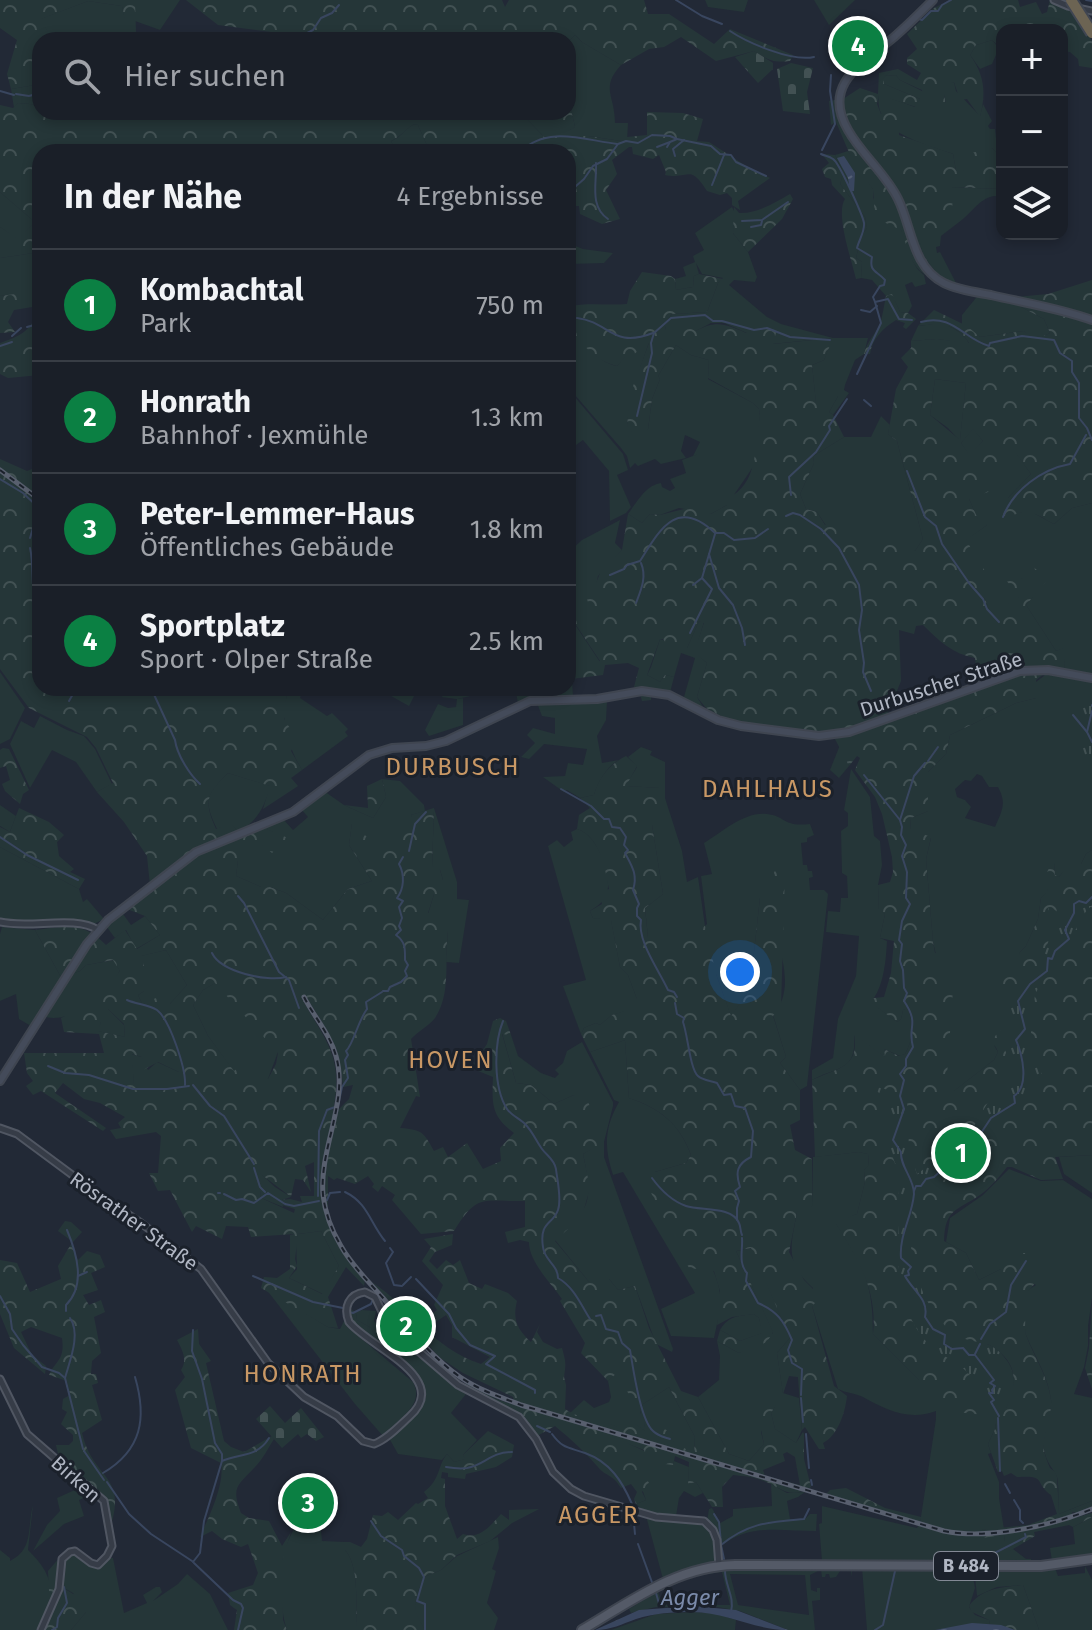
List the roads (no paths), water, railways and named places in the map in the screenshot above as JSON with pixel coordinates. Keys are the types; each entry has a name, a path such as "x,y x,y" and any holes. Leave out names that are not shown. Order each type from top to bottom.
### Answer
{"highway":[{"path":"1074,0 1092,25"},
{"path":"1074,0 1092,33"}],"main road":[{"path":"933,0 850,74 841,91 840,111 850,133 897,196 927,270 943,282 1092,320"},
{"name":"Durbuscher Straße","path":"0,1081 98,930 108,920 196,852 293,812 366,756 392,748 446,741 530,701 597,699 650,691 673,696 718,720 819,736 849,732 1020,671 1048,670 1092,678"},
{"name":"B 484","path":"582,1630 677,1576 719,1566 1041,1566 1092,1559"}],"street":[{"path":"1054,0 1092,11"},
{"path":"0,922 34,926 98,924 108,920"},
{"path":"84,924 98,930"},
{"name":"Rösrather Straße","path":"0,1128 17,1134 201,1269 268,1363 304,1397 337,1416 360,1439 374,1444 385,1438 413,1414 420,1404 421,1390 410,1370 349,1322 346,1309 352,1298 365,1292 375,1297 385,1318 410,1344 467,1391 519,1417 536,1439 553,1472 571,1489 584,1496 656,1517 704,1521 715,1535 719,1555"},
{"name":"Birken","path":"0,1379 27,1434 103,1499 112,1541 109,1553 100,1564 93,1564 75,1551 66,1555 61,1564 59,1589 41,1630"},
{"path":"719,1555 724,1561 735,1565"},
{"path":"719,1555 719,1566"}],"water":[{"path":"844,156 855,173 854,191 850,191 848,178 837,158"},
{"path":"693,1606 736,1610 788,1630 692,1612 650,1615 595,1630 639,1610"},
{"path":"972,1623 1001,1625 1015,1630 935,1630"}],"waterway":[{"path":"676,0 722,24"},
{"path":"919,19 922,20 931,11 938,11 951,0"},
{"path":"1086,0 1092,1"},
{"path":"309,32 321,18 339,5"},
{"path":"730,31 782,54 814,57"},
{"path":"822,150 835,124 831,75"},
{"path":"0,91 14,95"},
{"path":"16,94 32,95"},
{"path":"576,186 593,166 607,159 618,144 626,141 638,143 652,135 711,146 720,154 731,155 736,162 766,176"},
{"path":"531,144 542,139 566,136 617,144"},
{"path":"667,147 677,139"},
{"path":"675,156 673,149 684,140"},
{"path":"657,147 670,142"},
{"path":"821,154 836,162 863,218 864,229 857,248 872,257 872,268 885,280 873,297 875,302 888,299 899,319 912,320"},
{"path":"712,185 724,155"},
{"path":"596,163 596,201 608,219"},
{"path":"742,221 762,220 788,202"},
{"path":"751,227 761,225 762,221"},
{"path":"857,374 881,323 875,302"},
{"path":"861,310 870,312 877,306"},
{"path":"637,416 654,333 671,318 705,315 713,321 754,330 767,328 790,337 830,340"},
{"path":"577,318 628,338 653,333"},
{"path":"921,322 932,320 950,324 989,346 990,343 1022,336 1054,340 1060,353 1072,361 1072,372 1079,383 1079,418 1092,440"},
{"path":"27,327 32,326"},
{"path":"12,336 21,328"},
{"path":"0,346 12,342"},
{"path":"791,495 789,477 816,452 847,399"},
{"path":"864,400 871,406"},
{"path":"1003,517 1014,498 1030,482 1070,464 1086,435"},
{"path":"907,471 925,517 936,526 942,544 999,622"},
{"path":"0,479 32,501"},
{"path":"786,516 793,513 800,515 821,529 839,548 859,585 863,672 871,691"},
{"path":"610,575 640,561 662,529 680,518 690,518 734,540 755,538 768,529"},
{"path":"30,538 32,531"},
{"path":"690,633 712,589 702,578 715,534"},
{"path":"30,548 32,561"},
{"path":"709,554 719,588 733,605 745,645"},
{"path":"636,603 643,578 641,563"},
{"path":"693,585 702,578"},
{"path":"69,701 72,696"},
{"path":"155,696 181,758 200,784"},
{"path":"1092,711 1087,732 1092,742"},
{"path":"1073,715 1087,732"},
{"path":"928,761 938,747"},
{"path":"925,763 914,776 900,820 901,835 906,845 902,856 907,872 906,898 910,904 902,921 900,961 907,993 904,1001 912,1021 913,1047 900,1074 904,1080 900,1096 904,1109 893,1140 901,1152 914,1194 901,1258 911,1267 909,1275 905,1276 923,1300 925,1317 933,1329 945,1335 944,1344 952,1349 963,1348 969,1355 975,1355 994,1380 990,1383 995,1386 993,1393 989,1393 999,1416"},
{"path":"864,775 900,820"},
{"path":"561,789 591,806 604,819 609,819 612,827 620,828 626,837 624,845 628,850 625,853 635,875 633,890 639,904 637,916 641,920 642,937 668,990 677,997"},
{"path":"409,851 415,824 426,812"},
{"path":"0,837 27,855 78,880"},
{"path":"383,991 388,991 407,976 404,946 396,935 401,930 399,907 403,901 397,898 402,886 399,864 403,857"},
{"path":"238,896 279,972 289,980 299,1008"},
{"path":"977,1139 991,1118 1015,1103 1014,1096 1022,1085 1022,1061 1016,1040 1025,1029 1018,1001 1030,984 1047,971 1048,958 1052,959 1055,951 1069,939 1065,930 1074,913 1074,904 1079,901 1086,903 1092,897"},
{"path":"212,953 217,960 245,974 286,977"},
{"path":"367,1009 366,1002 382,992"},
{"path":"127,1000 154,1008 162,1015 176,1045 185,1085"},
{"path":"675,1003 677,1014 684,1018 695,1072 717,1083 724,1095 731,1094 735,1106 745,1108 753,1131 751,1157 740,1166 738,1173 740,1187 735,1191 739,1201 737,1220"},
{"path":"338,1106 342,1087 348,1078 346,1051 367,1009"},
{"path":"503,1021 496,1065 502,1100 509,1111 528,1127 556,1169 559,1205 556,1215 543,1232 544,1252 558,1278 573,1291 590,1319"},
{"path":"48,1066 133,1089 189,1086"},
{"path":"193,1085 210,1106 224,1116 254,1164"},
{"path":"318,1196 319,1131 327,1110 335,1107"},
{"path":"914,1191 916,1186 934,1177 953,1160 969,1161 978,1141"},
{"path":"254,1168 260,1187 265,1192"},
{"path":"652,1178 681,1204 730,1214 739,1223 742,1235"},
{"path":"327,1200 330,1193 340,1192"},
{"path":"345,1192 364,1208 385,1241"},
{"path":"224,1194 254,1203 268,1193 294,1206 319,1201"},
{"path":"66,1311 78,1279 74,1249 67,1230"},
{"path":"742,1238 746,1281 758,1303 775,1313 789,1333 792,1340 788,1350 792,1363 802,1369 801,1395"},
{"path":"390,1248 393,1252 386,1263 394,1285 402,1286"},
{"path":"981,1339 990,1324 1006,1312 1011,1285 1026,1261"},
{"path":"78,1276 87,1272"},
{"path":"253,1276 313,1302 343,1308"},
{"path":"403,1285 411,1277"},
{"path":"416,1279 449,1314 470,1345 495,1356 486,1364 535,1390 535,1393"},
{"path":"0,1296 10,1314 12,1329 23,1345 42,1367 65,1378 83,1449"},
{"path":"349,1312 371,1304 373,1299"},
{"path":"596,1316 601,1315 606,1329 618,1332 622,1343 630,1350 648,1425 657,1434 670,1439"},
{"path":"65,1378 75,1339 70,1318"},
{"path":"193,1330 192,1351 222,1461"},
{"path":"975,1354 980,1344"},
{"path":"103,1473 126,1454 138,1432 141,1406 135,1377"},
{"path":"801,1398 803,1422"},
{"path":"998,1418 1000,1471"},
{"path":"537,1426 550,1432"},
{"path":"552,1434 563,1445 594,1457 608,1467 632,1504"},
{"path":"806,1434 809,1468"},
{"path":"193,1562 200,1553 204,1521 222,1461 253,1452 269,1438"},
{"path":"84,1451 104,1480"},
{"path":"446,1467 467,1468 498,1454 512,1452"},
{"path":"811,1480 812,1485"},
{"path":"107,1482 129,1514 151,1534 192,1561"},
{"path":"1005,1484 1010,1493"},
{"path":"1014,1500 1023,1523"},
{"path":"724,1559 721,1545 731,1537 761,1524 804,1519 809,1509"},
{"path":"633,1513 635,1534"},
{"path":"714,1514 719,1522 721,1543"},
{"path":"371,1521 381,1536 402,1550 424,1577 417,1601 425,1604 425,1630"},
{"path":"977,1562 1026,1537 1025,1534"},
{"name":"Agger","path":"638,1544 653,1585"},
{"path":"60,1557 69,1549"},
{"path":"58,1574 59,1559"},
{"path":"194,1563 241,1604 243,1608 238,1630"},
{"name":"Agger","path":"725,1571 732,1602 731,1612"},
{"path":"875,1630 883,1625 895,1571"},
{"path":"52,1630 57,1627 58,1618 67,1603 64,1587"},
{"name":"Agger","path":"656,1593 660,1607"}],"railway":[{"path":"0,470 32,494"},
{"path":"304,997 330,1040 339,1073 337,1108 323,1177 324,1201 332,1228 361,1274 429,1350 460,1377 521,1405 944,1531 980,1534 1019,1530 1092,1509"}],"place":[{"name":"Sportplatz","path":"858,46"},
{"name":"Kombachtal","path":"961,1153"},
{"name":"Honrath","path":"406,1326"},
{"name":"Peter-Lemmer-Haus","path":"308,1503"}],"district":[{"name":"DURBUSCH","path":"453,767"},
{"name":"DAHLHAUS","path":"768,789"},
{"name":"HOVEN","path":"451,1060"},
{"name":"HONRATH","path":"303,1374"},
{"name":"AGGER","path":"599,1515"}]}
